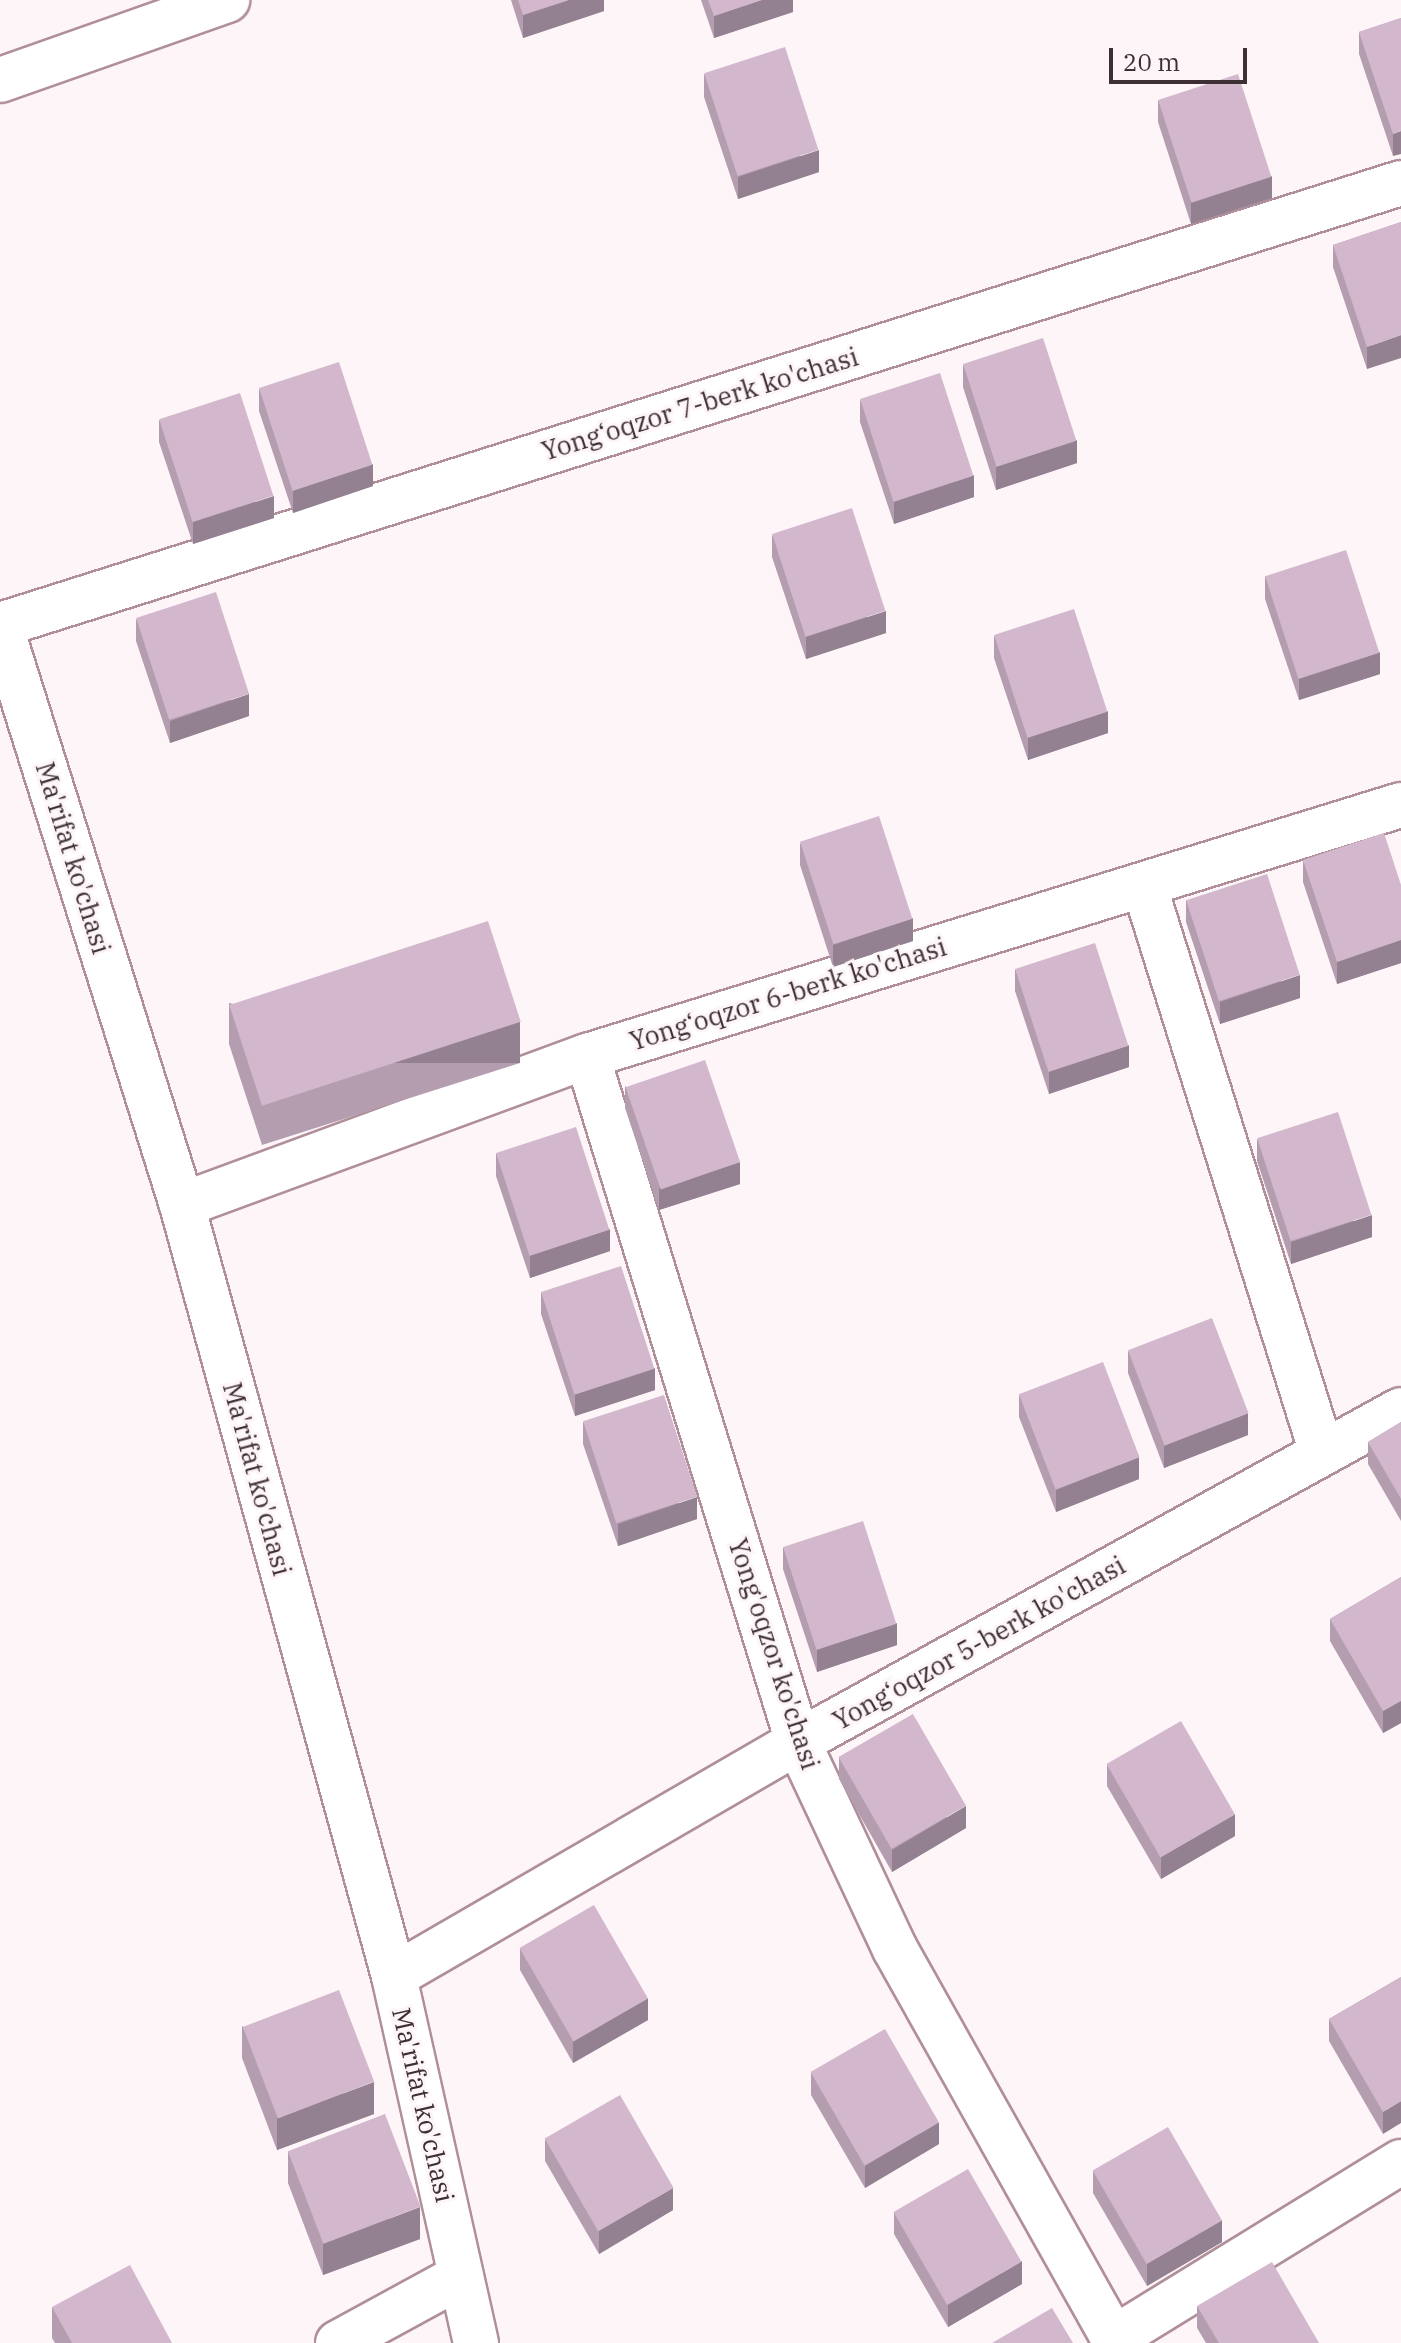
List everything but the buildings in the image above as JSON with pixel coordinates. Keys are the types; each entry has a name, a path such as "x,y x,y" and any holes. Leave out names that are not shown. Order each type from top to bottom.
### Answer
{"street":[{"path":"0,80 227,0"},
{"name":"Yong‘oqzor 7-berk ko'chasi","path":"0,625 1401,183"},
{"name":"Ma'rifat ko'chasi","path":"0,625 182,1205 394,1976 476,2343"},
{"name":"Yong‘oqzor 6-berk ko'chasi","path":"182,1205 587,1056 1401,805"},
{"path":"1144,885 1322,1453"},
{"name":"Yong'oqzor ko'chasi","path":"587,1056 798,1742 895,1949 1114,2341"},
{"name":"Yong‘oqzor 5-berk ko'chasi","path":"394,1976 798,1742 1401,1410"},
{"path":"1114,2341 1401,2162"},
{"path":"338,2343 461,2276"}]}
